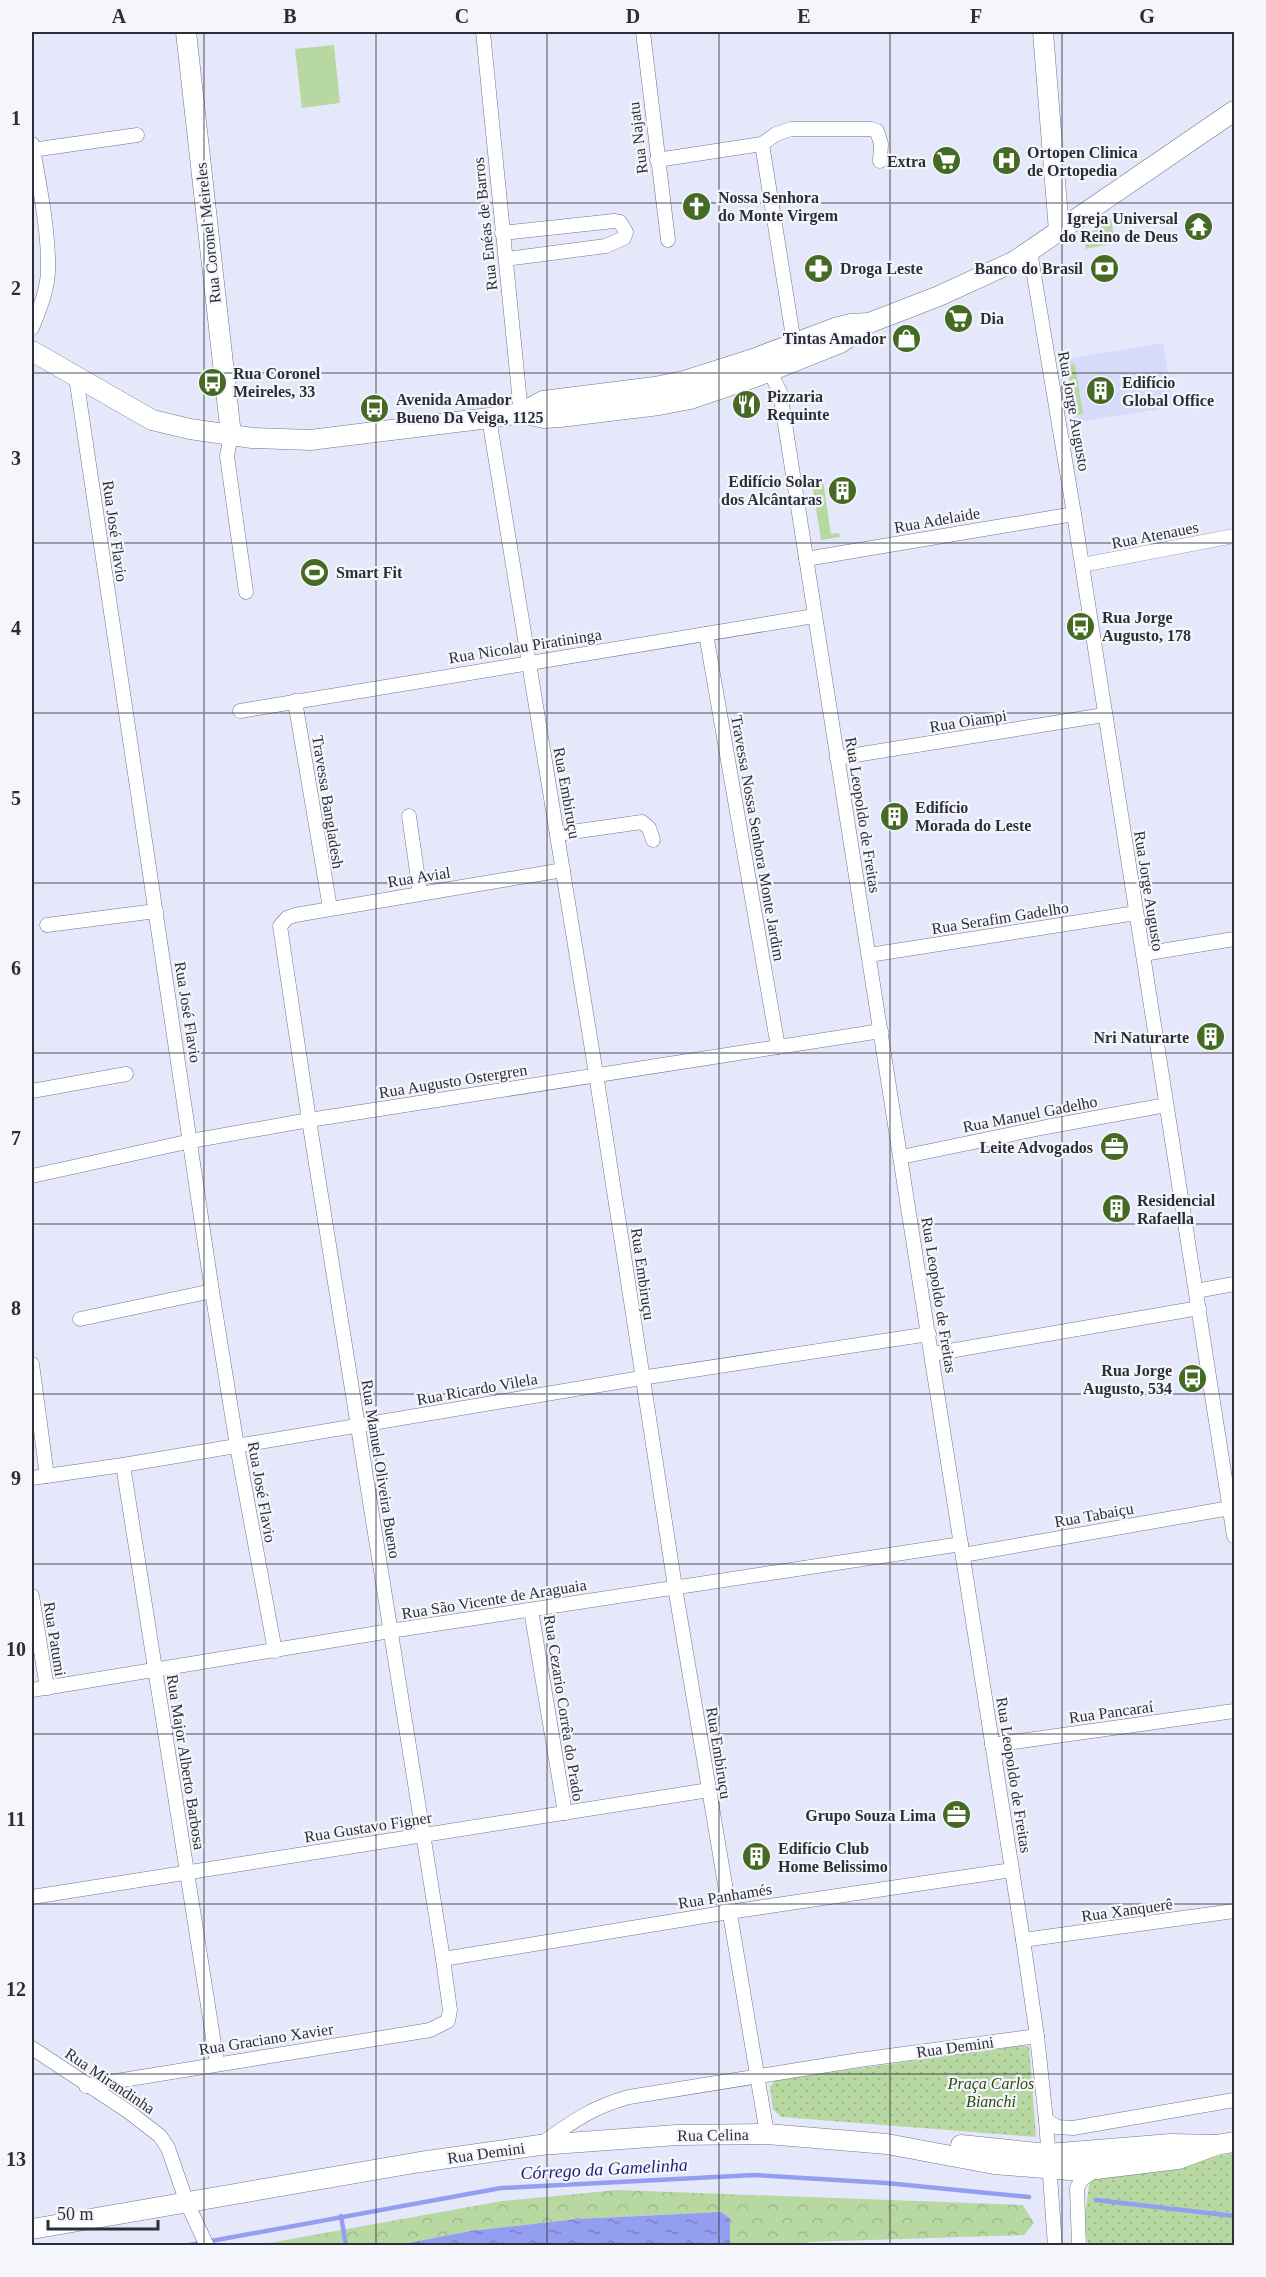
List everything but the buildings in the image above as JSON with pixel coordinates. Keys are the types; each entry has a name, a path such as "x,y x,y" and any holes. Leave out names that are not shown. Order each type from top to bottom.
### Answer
{"street":[{"name":"Rua Coronel Meireles","path":"186,32 231,435"},
{"name":"Rua Enéas de Barros","path":"483,32 521,413"},
{"name":"Rua Najatu","path":"643,32 668,240"},
{"path":"1043,32 1059,231"},
{"path":"766,363 840,343 869,323 939,296 1015,261 1234,111"},
{"path":"657,160 762,144 776,134 791,129 871,129 877,131 879,137 880,161"},
{"path":"32,328 45,291 48,271 46,239 32,148 137,135"},
{"path":"762,144 794,343"},
{"path":"502,233 614,221 620,222 626,232 624,238 606,246 506,259"},
{"name":"Rua Jorge Augusto","path":"1030,251 1074,514 1234,1536"},
{"path":"32,351 152,420 231,435 310,440 521,413 544,418 660,405 709,393 766,363 794,343 835,328 869,323"},
{"name":"Rua Leopoldo de Freitas","path":"766,363 780,392 1023,1940 1046,2120 1055,2246"},
{"name":"Rua José Flavio","path":"76,376 212,1291 237,1446 275,1651"},
{"name":"Rua Embiruçu","path":"489,418 596,1074 641,1378 767,2134"},
{"path":"231,435 227,456 246,592"},
{"name":"Rua Adelaide","path":"806,559 1074,514"},
{"name":"Rua Atenaues","path":"1082,565 1234,536"},
{"name":"Rua Nicolau Piratininga","path":"240,711 814,616"},
{"name":"Travessa Nossa Senhora Monte Jardim","path":"706,634 778,1047"},
{"name":"Travessa Bangladesh","path":"295,701 330,908"},
{"name":"Rua Oiampi","path":"837,758 1104,715"},
{"path":"410,816 420,893"},
{"path":"557,834 642,822 650,828 653,840"},
{"name":"Rua Avial","path":"282,922 295,915 330,908 563,870"},
{"path":"47,925 156,911"},
{"name":"Rua Serafim Gadelho","path":"869,955 1136,913"},
{"name":"Rua Manuel Oliveira Bueno","path":"282,922 280,932 309,1120 443,1959 450,2010 448,2021"},
{"path":"1143,954 1234,939"},
{"name":"Rua Augusto Ostergren","path":"32,1176 191,1141 309,1120 881,1031"},
{"path":"32,1090 126,1074"},
{"name":"Rua Manuel Gadelho","path":"901,1157 1166,1105"},
{"path":"1196,1291 1234,1284"},
{"path":"80,1319 212,1291"},
{"path":"932,1354 1198,1308"},
{"name":"Rua Ricardo Vilela","path":"32,1478 123,1465 641,1378 929,1334"},
{"path":"32,1364 47,1476"},
{"name":"Rua Major Alberto Barbosa","path":"123,1465 216,2063"},
{"name":"Rua Tabaiçu","path":"962,1549 1230,1508"},
{"name":"Rua São Vicente de Araguaia","path":"32,1690 675,1587 962,1549"},
{"name":"Rua Patumi","path":"32,1596 47,1688"},
{"name":"Rua Cezario Corrêa do Prado","path":"531,1610 565,1813"},
{"name":"Rua Pancaraí","path":"993,1745 1234,1711"},
{"name":"Rua Gustavo Figner","path":"32,1897 709,1790"},
{"name":"Rua Panhamés","path":"443,1959 729,1912 1012,1870"},
{"name":"Rua Xanquerê","path":"1023,1940 1234,1911"},
{"name":"Rua Graciano Xavier","path":"87,2086 216,2063 430,2030 448,2021"},
{"name":"Rua Demini","path":"32,2229 420,2162 540,2145 583,2114 604,2104 629,2097 757,2076 1037,2036"},
{"name":"Rua Mirandinha","path":"32,2048 129,2112 160,2136 168,2148 187,2203 204,2239"},
{"path":"1046,2120 1057,2127 1073,2128 1234,2100"},
{"name":"Rua Celina","path":"540,2145 677,2135 767,2134 887,2144 994,2164 1049,2162 1171,2144 1225,2144"},
{"name":"Rua Celina","path":"1049,2162 1096,2169 1178,2159 1225,2144"},
{"path":"1079,2246 1077,2188 1081,2180 1096,2169"}],"shaded area":[{"path":"1163,343 1174,407 1076,422 1075,416 1083,414 1075,364 1067,365 1066,359"}],"green space":[{"path":"334,45 340,103 302,108 295,49"},
{"path":"1111,219 1115,243 1086,249 1084,237"},
{"path":"1075,364 1083,414 1075,416 1067,365"},
{"path":"823,481 831,534 839,533 840,537 821,540 812,483"},
{"name":"Praça Carlos Bianchi","path":"1029,2046 1036,2137 781,2117 773,2109 770,2087 775,2080"},
{"path":"1234,2153 1234,2245 1088,2245 1084,2220 1090,2180"},
{"path":"618,2190 1023,2205 1034,2223 1024,2235 808,2242 803,2246 730,2246 730,2218 721,2212 577,2219 470,2231 398,2245 253,2246 502,2201"}],"water":[{"path":"721,2212 730,2218 730,2245 398,2245 470,2231 577,2219"}],"waterway":[{"name":"Córrego da Gamelinha","path":"184,2246 501,2188 754,2175 886,2183 1029,2197"},
{"name":"Córrego da Gamelinha","path":"1096,2200 1234,2216"},
{"path":"341,2216 346,2246"}],"place":[{"name":"Extra","path":"947,161"},
{"name":"Ortopen Clinica de Ortopedia","path":"1006,161"},
{"name":"Nossa Senhora do Monte Virgem","path":"697,206"},
{"name":"Igreja Universal do Reino de Deus","path":"1199,227"},
{"name":"Droga Leste","path":"819,268"},
{"name":"Banco do Brasil","path":"1104,268"},
{"name":"Dia","path":"959,318"},
{"name":"Tintas Amador","path":"907,338"},
{"name":"Rua Coronel Meireles, 33","path":"212,382"},
{"name":"Edifício Global Office","path":"1101,391"},
{"name":"Pizzaria Requinte","path":"746,405"},
{"name":"Avenida Amador Bueno Da Veiga, 1125","path":"375,408"},
{"name":"Edifício Solar dos Alcântaras","path":"843,490"},
{"name":"Smart Fit","path":"315,572"},
{"name":"Rua Jorge Augusto, 178","path":"1081,626"},
{"name":"Edifício Morada do Leste","path":"894,816"},
{"name":"Nri Naturarte","path":"1210,1037"},
{"name":"Leite Advogados","path":"1114,1147"},
{"name":"Residencial Rafaella","path":"1116,1209"},
{"name":"Rua Jorge Augusto, 534","path":"1193,1379"},
{"name":"Grupo Souza Lima","path":"957,1815"},
{"name":"Edifício Club Home Belissimo","path":"757,1857"}]}
